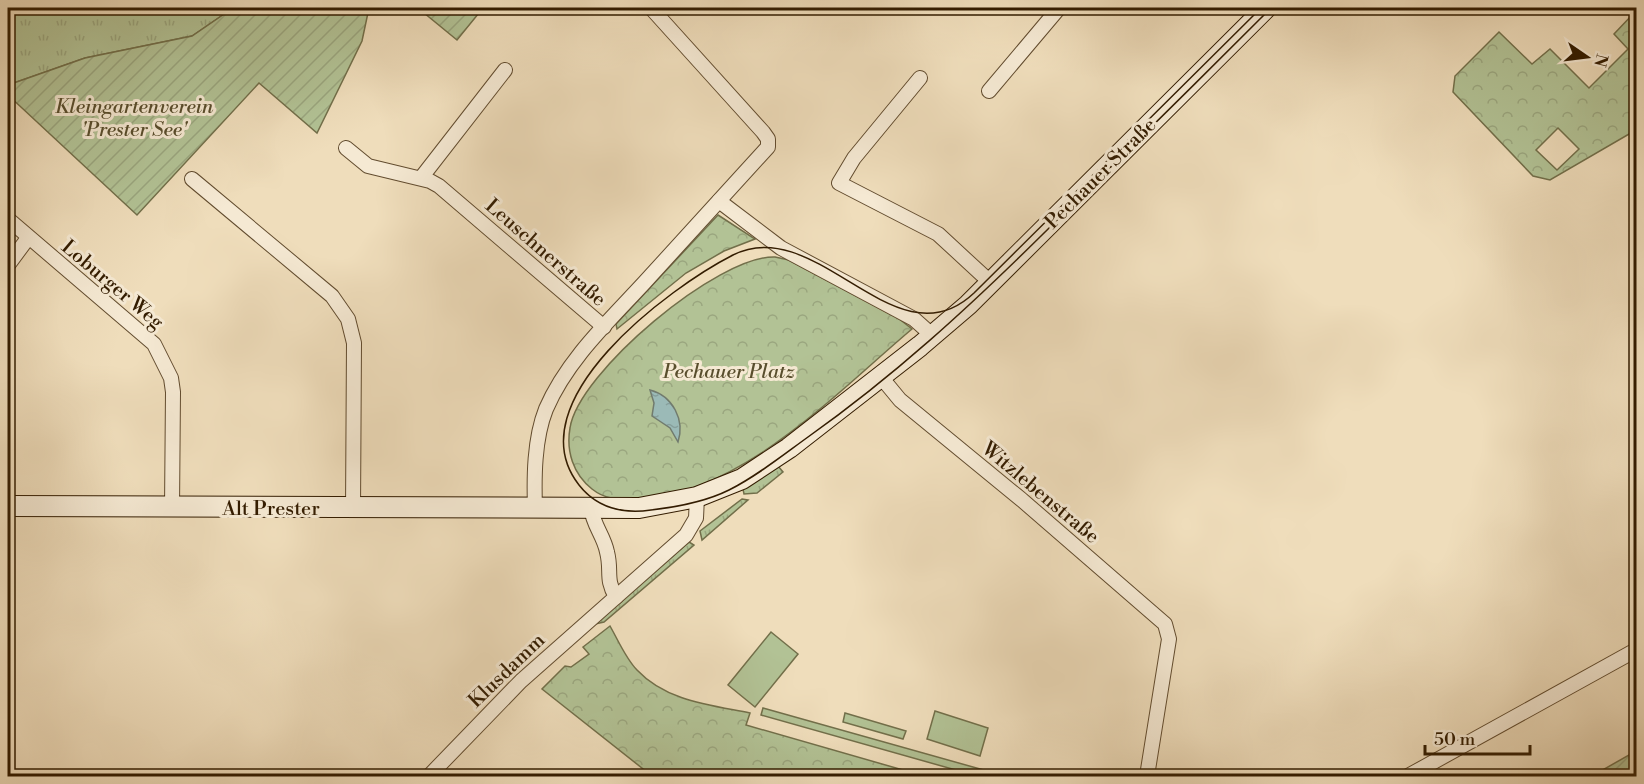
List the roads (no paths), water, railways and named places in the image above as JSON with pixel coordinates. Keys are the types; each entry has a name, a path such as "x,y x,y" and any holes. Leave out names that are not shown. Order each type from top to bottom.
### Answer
{"main road":[{"name":"Pechauer Straße","path":"933,336 1266,8"},
{"path":"535,509 653,507 697,497 734,483 763,466 933,336"},
{"name":"Alt Prester","path":"8,506 535,509"}],"street":[{"name":"Leuschnerstraße","path":"346,148 368,166 421,178 439,186 604,327 768,147 768,139 763,132 651,8"},
{"path":"989,91 1059,8"},
{"path":"421,178 505,70"},
{"path":"920,78 854,158 839,183 938,234 990,282"},
{"path":"192,179 332,296 348,319 354,343 354,509"},
{"path":"719,201 781,248 914,319 933,336"},
{"name":"Loburger Weg","path":"8,219 159,350 171,378 173,392 172,508"},
{"path":"8,264 28,238"},
{"path":"535,509 538,453 546,411 569,369 604,327"},
{"name":"Witzlebenstraße","path":"880,377 900,400 1022,500 1165,624 1169,639 1147,777"},
{"name":"Klusdamm","path":"429,777 521,681 691,530 697,511 697,497"},
{"path":"591,508 592,519 608,553 609,586 616,597"},
{"path":"1408,777 1636,650"}],"water":[{"path":"650,390 665,398 675,410 680,425 678,442 670,428 652,416 654,403"}],"tram line":[{"path":"1261,8 974,293 945,311 915,312 886,302 795,253 764,247 733,255 673,293 639,320 608,351 583,384 567,419 564,453 579,485 594,499 611,508 630,511 651,510 710,498 770,465 840,414 958,315 1271,8"}],"park label":[{"name":"Kleingartenverein 'Prester See'","path":"134,118"},
{"name":"Pechauer Platz","path":"729,371"}]}
